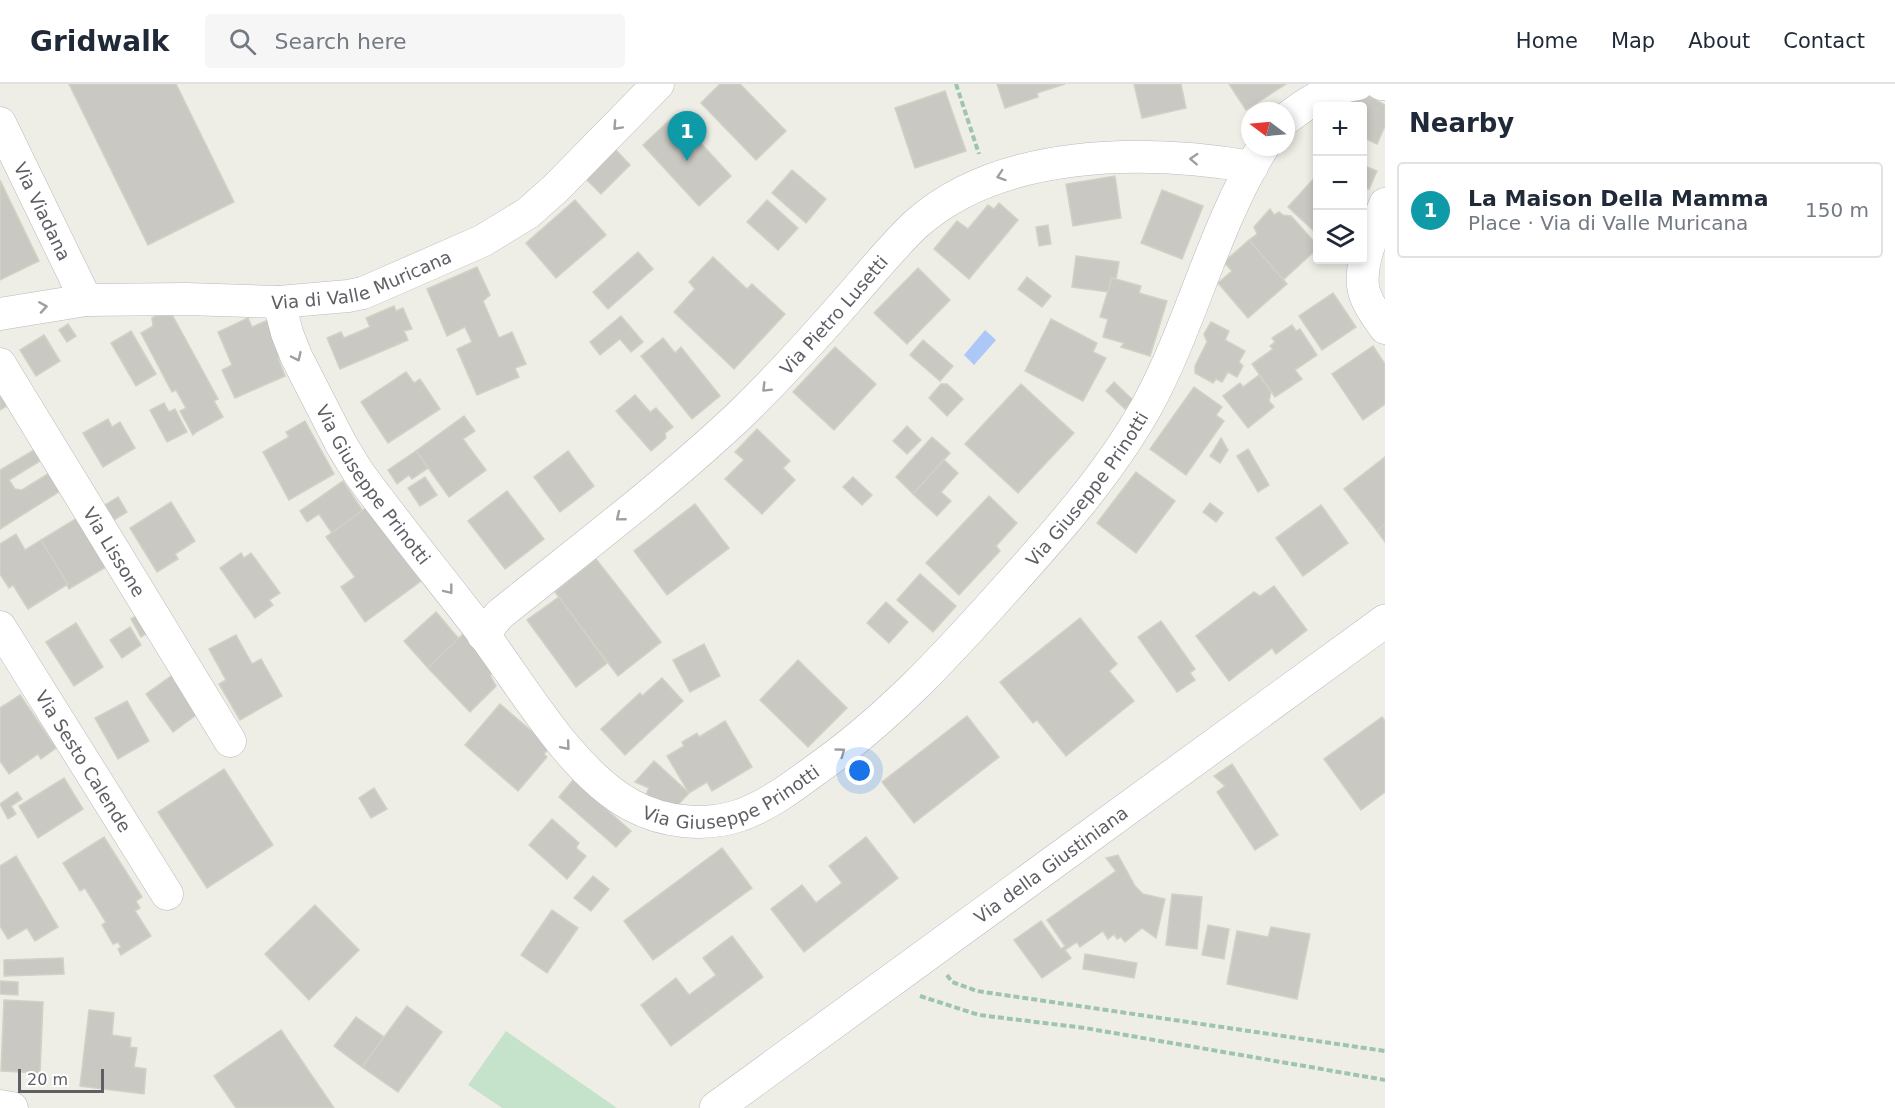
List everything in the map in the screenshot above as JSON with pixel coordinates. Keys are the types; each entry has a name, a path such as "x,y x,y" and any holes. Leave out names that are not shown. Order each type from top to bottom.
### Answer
{"street":[{"name":"Via di Valle Muricana","path":"0,314 86,300 186,299 279,302 363,293 482,241 515,222 556,188 658,84"},
{"path":"1295,111 1326,93 1358,84"},
{"name":"Via Viadana","path":"0,123 86,300"},
{"name":"Via Giuseppe Prinotti","path":"279,302 290,344 349,457 563,744 597,781 631,805 667,818 694,822 719,821 744,814 777,796 847,748 874,725 911,691 973,625 1084,498 1120,449 1146,408 1168,362 1211,255 1258,157"},
{"name":"Via Pietro Lusetti","path":"483,635 499,615 678,469 742,412 800,354 896,245 916,225 948,201 988,181 1045,164 1103,158 1216,161 1258,157"},
{"path":"1385,204 1368,250 1363,286 1371,307 1385,327"},
{"name":"Via Lissone","path":"0,364 230,741"},
{"name":"Via della Giustiniana","path":"716,1108 1385,621"},
{"name":"Via Sesto Calende","path":"0,627 167,894"},
{"path":"0,1106 12,1108"}],"path":[{"path":"956,84 988,181"},
{"path":"930,953 952,982 977,991 1385,1051"},
{"path":"888,984 979,1015 1085,1028 1385,1080"}],"green space":[{"path":"506,1031 617,1108 502,1108 468,1085"}],"water":[{"path":"985,330 996,340 974,365 964,355"}],"building":[{"path":"69,84 176,84 234,202 148,245"},
{"path":"720,84 740,84 786,131 756,160 701,103"},
{"path":"997,84 1065,84 1037,93 1038,97 1005,108"},
{"path":"1134,84 1181,84 1186,108 1142,118"},
{"path":"1229,84 1286,84 1258,102 1241,102"},
{"path":"945,91 966,151 915,168 895,108"},
{"path":"1359,91 1385,105 1385,126 1377,144 1367,139 1367,102 1354,102"},
{"path":"675,115 731,176 699,206 643,145"},
{"path":"615,149 630,165 601,194 585,178"},
{"path":"1367,167 1377,171 1369,189 1367,188"},
{"path":"792,170 826,199 806,223 772,193"},
{"path":"1115,176 1121,218 1073,226 1066,184"},
{"path":"0,180 39,261 0,280"},
{"path":"1313,180 1313,230 1288,207"},
{"path":"1162,190 1203,206 1182,259 1141,243"},
{"path":"575,200 606,235 556,278 526,243"},
{"path":"767,200 798,228 778,250 747,222"},
{"path":"999,203 1018,220 969,279 934,249 957,221 968,229 988,205 994,209"},
{"path":"1270,209 1274,215 1279,212 1291,216 1313,240 1313,253 1283,280 1249,240 1257,234 1254,227"},
{"path":"1048,225 1051,244 1039,246 1036,227"},
{"path":"1249,240 1287,284 1248,318 1218,283 1232,271 1224,262"},
{"path":"638,252 653,269 608,309 593,292"},
{"path":"1076,256 1119,262 1116,279 1112,278 1108,292 1072,287"},
{"path":"713,257 747,289 752,284 785,314 734,369 674,312 695,289 689,282"},
{"path":"477,267 490,295 483,301 499,338 512,332 526,364 515,368 519,377 477,395 457,349 472,342 465,327 447,336 427,289"},
{"path":"918,268 950,300 907,344 874,313"},
{"path":"1027,277 1051,296 1042,307 1018,289"},
{"path":"1112,278 1141,286 1139,293 1167,301 1150,356 1121,347 1124,343 1103,337 1108,319 1100,317"},
{"path":"1333,293 1356,327 1322,350 1299,316"},
{"path":"394,306 396,311 403,308 412,329 404,331 408,340 340,369 327,338 341,332 344,338 370,327 366,318"},
{"path":"169,309 218,399 214,401 223,417 193,435 180,411 186,408 176,390 172,392 141,333 153,326 152,318"},
{"path":"621,316 643,342 631,352 620,339 600,355 590,342"},
{"path":"248,318 252,327 268,320 283,355 278,358 285,376 235,398 222,370 232,365 218,332"},
{"path":"1051,319 1097,343 1093,352 1106,358 1083,401 1025,371"},
{"path":"1211,322 1229,331 1225,340 1245,351 1239,362 1243,366 1237,377 1228,372 1222,382 1216,379 1213,383 1195,373 1195,366 1207,342 1204,334"},
{"path":"68,324 76,336 67,342 59,330"},
{"path":"1292,325 1296,331 1300,329 1317,355 1295,370 1302,379 1275,397 1252,364 1273,349 1270,346 1275,342 1272,338"},
{"path":"131,331 156,374 136,386 111,343"},
{"path":"44,335 60,361 36,376 20,350"},
{"path":"663,338 675,353 681,347 720,396 692,419 641,356"},
{"path":"923,340 953,366 940,381 910,355"},
{"path":"1373,346 1385,364 1385,404 1363,420 1332,374"},
{"path":"835,347 876,384 834,430 793,392"},
{"path":"406,372 414,383 420,379 440,409 388,443 361,402"},
{"path":"1259,375 1271,392 1269,401 1274,407 1248,428 1223,396 1240,383 1243,387"},
{"path":"0,381 13,402 0,410"},
{"path":"1114,382 1133,400 1125,409 1106,391"},
{"path":"941,384 947,384 963,399 947,416 929,398"},
{"path":"1021,384 1074,433 1018,493 965,444"},
{"path":"1194,387 1222,407 1216,415 1224,421 1186,475 1150,449"},
{"path":"635,395 650,412 656,408 673,427 665,433 666,438 651,451 616,411"},
{"path":"164,403 169,412 175,409 187,432 167,442 150,410"},
{"path":"464,416 475,431 463,439 486,470 449,497 416,451"},
{"path":"108,419 112,427 120,422 135,448 103,467 83,433"},
{"path":"305,421 334,474 289,500 263,452 289,437 286,432"},
{"path":"907,426 921,440 907,454 893,441"},
{"path":"757,429 790,461 783,468 795,480 762,514 725,479 744,460 735,452"},
{"path":"932,437 950,453 913,494 896,477"},
{"path":"1221,438 1228,450 1220,463 1210,456"},
{"path":"39,447 45,458 9,480 15,489 22,490 54,470 65,488 0,529 0,470"},
{"path":"1248,449 1269,485 1258,492 1237,456"},
{"path":"416,451 428,468 412,479 409,475 397,484 388,470"},
{"path":"568,451 594,486 560,512 534,477"},
{"path":"1385,457 1385,524 1377,531 1344,489"},
{"path":"944,460 958,473 941,492 951,501 937,516 913,494"},
{"path":"1136,472 1175,501 1136,553 1097,523"},
{"path":"425,477 437,495 420,506 408,488"},
{"path":"853,477 872,495 862,505 843,487"},
{"path":"343,481 363,511 332,533 319,514 307,522 300,511"},
{"path":"507,491 544,539 505,569 468,521"},
{"path":"989,496 1017,523 996,546 1000,551 959,595 926,563"},
{"path":"118,497 127,512 114,520 105,505"},
{"path":"171,502 195,541 175,554 178,559 157,572 130,528"},
{"path":"1210,503 1223,513 1216,522 1203,512"},
{"path":"695,504 729,548 667,595 634,551"},
{"path":"1321,505 1348,543 1303,576 1276,538"},
{"path":"367,507 421,581 365,622 341,587 355,577 326,537"},
{"path":"82,515 111,564 69,589 41,540"},
{"path":"1385,524 1385,542 1377,531"},
{"path":"16,534 25,550 41,540 68,584 28,609 13,585 9,588 0,574 0,544"},
{"path":"241,553 244,558 251,553 280,593 269,600 273,605 255,618 220,568"},
{"path":"596,559 661,642 618,676 555,592"},
{"path":"920,574 956,606 933,632 897,600"},
{"path":"1274,586 1307,630 1276,654 1272,648 1229,681 1196,636 1254,592 1260,596"},
{"path":"559,597 607,663 576,687 527,620"},
{"path":"886,602 908,622 889,643 867,623"},
{"path":"142,612 152,630 141,637 131,619"},
{"path":"436,612 459,639 428,668 404,641"},
{"path":"1080,618 1117,664 1109,671 1134,701 1066,756 1037,720 1033,723 1000,682"},
{"path":"1161,621 1195,669 1190,673 1195,680 1177,692 1138,637"},
{"path":"76,623 103,667 74,686 46,642"},
{"path":"130,627 141,645 122,658 110,640"},
{"path":"463,634 497,669 490,675 496,686 470,712 428,668"},
{"path":"236,635 252,664 261,659 282,696 240,720 219,684 226,680 209,649"},
{"path":"704,644 720,676 690,692 673,660"},
{"path":"798,660 847,708 808,747 760,700"},
{"path":"174,674 200,712 173,732 146,694"},
{"path":"662,678 683,701 625,755 601,729 640,693 642,696"},
{"path":"20,695 56,748 41,759 38,754 9,774 0,761 0,708"},
{"path":"127,701 149,741 118,759 95,718"},
{"path":"500,704 550,747 544,754 547,757 518,791 465,745"},
{"path":"967,716 999,757 914,823 882,782"},
{"path":"1382,717 1385,721 1385,792 1361,810 1324,759"},
{"path":"725,721 752,767 712,791 707,782 689,793 667,756 684,746 682,742 697,733 699,737"},
{"path":"654,761 689,793 671,812 644,799 649,788 635,782"},
{"path":"1232,764 1278,835 1255,850 1217,792 1225,786 1214,776"},
{"path":"224,769 273,845 207,888 158,812"},
{"path":"64,778 83,809 38,838 19,806"},
{"path":"573,780 631,831 616,847 559,797"},
{"path":"374,788 387,809 371,818 359,798"},
{"path":"17,792 22,799 11,806 16,814 8,819 0,804"},
{"path":"552,819 579,843 576,848 586,856 567,879 529,845"},
{"path":"104,837 142,897 136,901 140,908 135,911 151,936 121,955 118,949 121,947 118,942 113,944 102,925 106,922 85,888 80,891 63,863"},
{"path":"866,837 898,878 804,952 771,909 802,885 816,903 842,883 829,866"},
{"path":"722,848 752,888 653,960 624,921"},
{"path":"1118,855 1135,886 1143,894 1165,899 1156,938 1142,928 1125,942 1121,937 1117,939 1114,934 1108,939 1103,931 1080,947 1077,942 1065,950 1071,958 1042,978 1014,940 1041,921 1061,949 1065,946 1047,920 1116,871 1106,858"},
{"path":"16,856 58,927 35,941 27,928 8,939 0,926 0,866"},
{"path":"593,876 609,889 591,911 574,898"},
{"path":"1172,894 1202,897 1197,949 1166,945"},
{"path":"315,905 359,950 309,1000 265,954"},
{"path":"552,910 578,928 547,973 521,955"},
{"path":"1208,925 1229,929 1224,959 1202,955"},
{"path":"1271,927 1310,934 1297,999 1227,984 1237,931 1268,937"},
{"path":"732,936 763,977 671,1046 641,1005 676,978 689,995 716,975 703,958"},
{"path":"1085,954 1137,963 1134,978 1083,969"},
{"path":"63,958 64,974 4,976 4,960"},
{"path":"0,981 18,982 18,995 0,994"},
{"path":"4,1000 43,1002 40,1073 1,1071"},
{"path":"407,1006 442,1032 398,1092 362,1067"},
{"path":"89,1010 114,1013 112,1035 131,1038 130,1047 137,1048 134,1067 146,1069 144,1094 80,1086"},
{"path":"356,1017 384,1037 362,1067 334,1046"},
{"path":"281,1030 334,1108 236,1108 214,1076"}],"place":[{"name":"La Maison Della Mamma","path":"687,161"}]}
